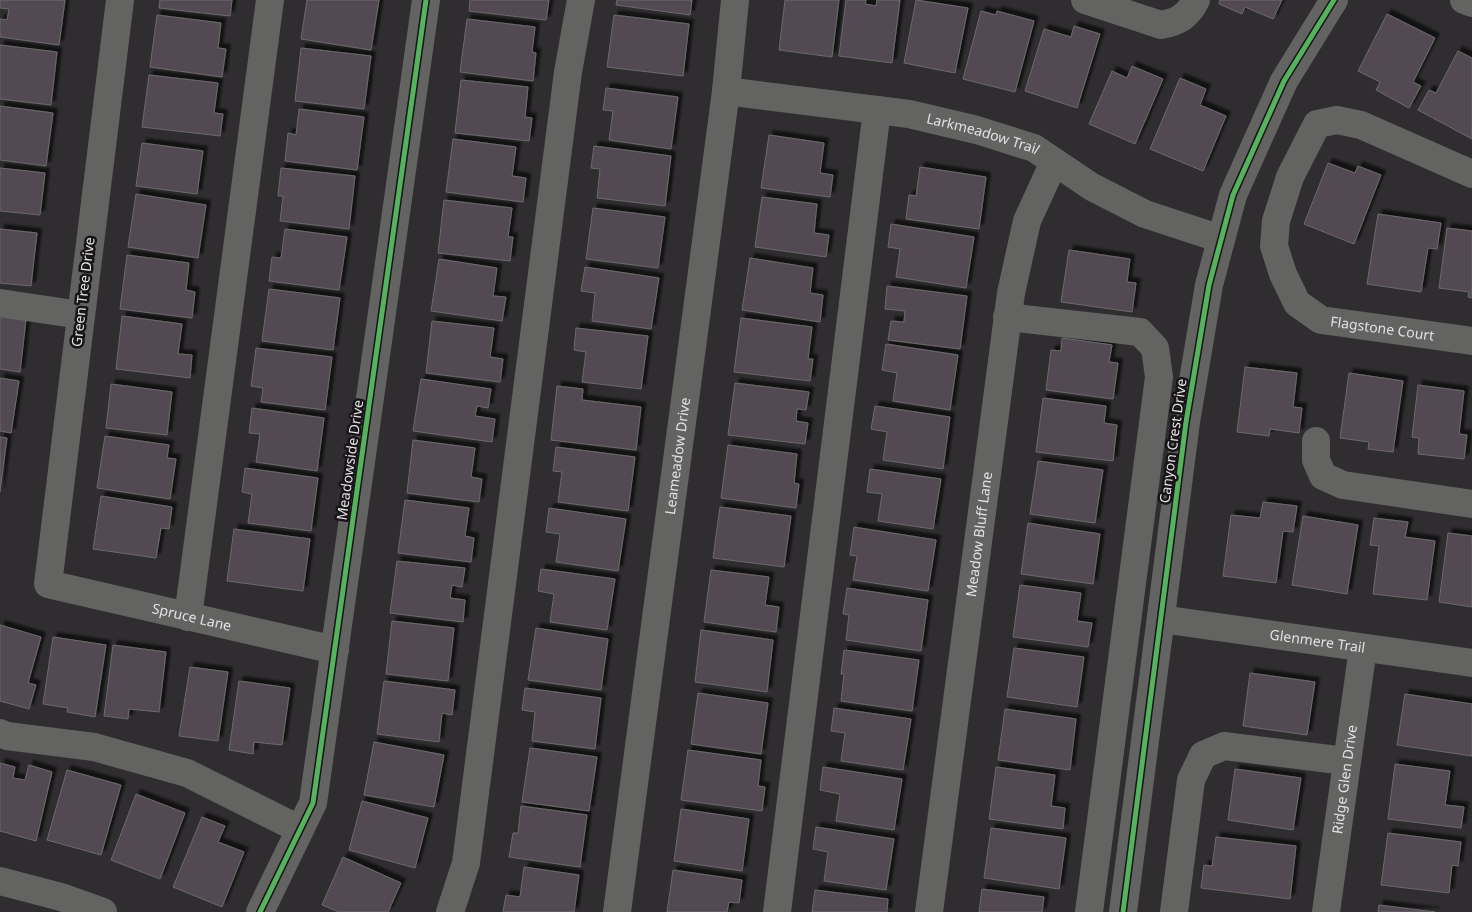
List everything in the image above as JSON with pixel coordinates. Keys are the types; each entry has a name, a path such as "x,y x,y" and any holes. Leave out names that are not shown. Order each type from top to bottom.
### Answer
{"street":[{"name":"Green Tree Drive","path":"48,584 120,0"},
{"path":"188,617 270,0"},
{"name":"Meadowside Drive","path":"260,912 299,829 314,803 426,0"},
{"path":"450,912 466,863 568,72 581,0"},
{"name":"Leameadow Drive","path":"617,912 726,91 735,0"},
{"path":"1085,0 1161,25 1174,23 1191,10 1196,0"},
{"name":"Canyon Crest Drive","path":"1123,912 1186,422 1209,285 1233,195 1284,81 1334,0"},
{"path":"1464,0 1472,3"},
{"name":"Larkmeadow Trail","path":"726,91 909,114 977,130 1034,148 1092,187 1145,214 1221,239"},
{"path":"777,912 877,110"},
{"name":"Flagstone Court","path":"1472,174 1361,125 1337,120 1318,124 1290,177 1276,221 1274,246 1283,274 1297,303 1321,320 1472,341"},
{"name":"Meadow Bluff Lane","path":"929,912 1011,293 1027,221 1054,162"},
{"path":"0,303 81,315"},
{"path":"1007,317 1140,332 1155,348 1159,377 1089,912"},
{"path":"1316,441 1316,460 1323,476 1343,485 1472,504"},
{"name":"Spruce Lane","path":"48,584 335,650"},
{"name":"Glenmere Trail","path":"1161,619 1472,663"},
{"name":"Ridge Glen Drive","path":"1326,912 1363,648"},
{"path":"0,733 7,736 94,747 187,773 299,829"},
{"path":"1174,912 1191,780 1203,755 1224,746 1346,761"},
{"path":"0,881 61,897 103,912"}],"building":[{"path":"0,0 65,0 59,45 0,37 0,19 7,20 9,9 0,8"},
{"path":"160,0 232,0 230,16 159,8"},
{"path":"307,0 379,0 371,50 301,39"},
{"path":"470,0 549,0 546,20 469,11"},
{"path":"617,0 692,0 690,15 616,5"},
{"path":"785,0 839,0 832,57 779,50"},
{"path":"846,0 866,0 865,4 876,6 877,0 900,0 892,63 839,56"},
{"path":"916,0 968,8 955,73 904,63"},
{"path":"1220,0 1282,0 1273,19 1245,7 1242,14 1219,4"},
{"path":"981,11 996,15 997,11 1034,21 1015,92 963,79"},
{"path":"1387,14 1435,38 1413,82 1421,86 1409,108 1376,90 1380,82 1358,71"},
{"path":"157,15 221,23 218,48 226,49 222,77 150,67"},
{"path":"614,15 689,24 683,76 607,67"},
{"path":"467,19 535,27 532,52 536,53 533,81 460,72"},
{"path":"1074,26 1100,34 1077,108 1025,91 1044,29 1071,37"},
{"path":"0,45 57,52 51,105 0,99"},
{"path":"301,48 371,56 364,109 295,101"},
{"path":"1458,51 1472,58 1472,139 1418,110 1429,90 1436,93"},
{"path":"1132,66 1163,79 1135,144 1089,124 1112,71 1127,78"},
{"path":"149,75 218,83 214,113 223,114 220,136 142,127"},
{"path":"1180,78 1206,89 1200,105 1226,116 1203,171 1150,149"},
{"path":"461,80 528,87 525,117 532,118 529,141 455,133"},
{"path":"606,88 678,97 671,149 609,140 613,111 603,110"},
{"path":"0,106 53,113 46,166 0,160"},
{"path":"299,109 364,117 357,170 285,161 288,133 296,135"},
{"path":"769,135 824,143 820,173 833,175 830,197 761,188"},
{"path":"453,139 516,147 512,176 526,178 523,202 446,192"},
{"path":"142,143 203,151 197,194 136,186"},
{"path":"594,146 671,156 665,206 597,198 600,169 591,168"},
{"path":"1328,163 1355,173 1358,166 1381,175 1354,244 1304,224"},
{"path":"920,167 986,177 979,229 906,219 909,195 916,196"},
{"path":"0,168 45,173 40,215 0,211"},
{"path":"281,168 355,176 349,229 280,221 283,196 278,196"},
{"path":"136,194 206,205 198,258 128,247"},
{"path":"762,197 817,204 814,233 829,235 826,257 755,247"},
{"path":"444,200 512,208 508,237 513,237 510,261 438,253"},
{"path":"593,208 665,217 658,268 586,259"},
{"path":"1378,214 1441,223 1437,249 1428,248 1421,292 1367,284"},
{"path":"891,224 974,237 966,288 896,277 900,249 888,247"},
{"path":"1447,228 1472,231 1472,298 1468,297 1469,292 1439,288"},
{"path":"0,229 37,233 31,286 0,283"},
{"path":"285,229 347,237 339,290 269,281 272,257 281,258"},
{"path":"1069,250 1130,259 1127,282 1136,283 1132,312 1061,302"},
{"path":"127,255 189,263 186,290 195,292 192,318 120,309"},
{"path":"750,258 813,268 810,293 823,295 820,322 742,310"},
{"path":"439,259 497,268 493,296 506,297 502,321 431,311"},
{"path":"585,267 659,278 651,329 592,321 595,293 581,291"},
{"path":"887,286 967,296 960,349 888,340 891,321 904,322 905,311 885,309"},
{"path":"269,289 340,298 333,350 262,341"},
{"path":"0,316 26,319 20,372 0,369"},
{"path":"122,316 182,324 178,354 192,355 190,378 116,369"},
{"path":"741,318 812,327 808,359 813,359 810,381 734,372"},
{"path":"432,321 494,328 490,357 503,359 500,382 426,373"},
{"path":"576,328 648,336 641,389 582,382 586,352 574,350"},
{"path":"1062,338 1112,345 1109,362 1118,363 1113,399 1046,390 1051,350 1061,351"},
{"path":"886,344 958,355 950,410 893,401 897,373 882,370"},
{"path":"256,348 332,357 325,410 261,402 263,388 251,386"},
{"path":"1245,367 1297,373 1293,407 1302,408 1299,433 1270,429 1269,436 1237,432"},
{"path":"1349,373 1403,381 1393,452 1368,449 1369,442 1340,438"},
{"path":"0,378 19,381 11,433 0,431"},
{"path":"421,379 491,389 488,408 477,406 475,416 495,419 492,442 413,431"},
{"path":"735,383 809,392 806,410 797,409 796,421 808,423 805,444 728,435"},
{"path":"111,384 172,392 167,435 106,428"},
{"path":"1418,385 1464,391 1459,434 1467,435 1464,459 1418,454 1419,438 1412,437"},
{"path":"557,386 583,389 582,400 641,407 636,450 551,440"},
{"path":"1043,398 1106,406 1104,423 1117,425 1113,461 1036,452"},
{"path":"875,406 950,417 943,469 883,460 887,432 871,429"},
{"path":"252,408 324,418 317,471 256,462 260,434 249,433"},
{"path":"105,436 169,445 167,458 176,459 170,499 97,488"},
{"path":"0,437 7,438 0,492"},
{"path":"413,440 475,448 471,477 482,479 479,502 407,493"},
{"path":"728,445 797,454 794,483 799,484 796,508 721,498"},
{"path":"556,447 635,457 628,511 558,502 562,472 553,471"},
{"path":"1038,461 1103,470 1095,523 1030,514"},
{"path":"245,468 318,478 311,531 248,523 252,494 242,492"},
{"path":"870,469 941,479 933,529 878,521 882,494 867,492"},
{"path":"101,496 172,507 169,529 161,528 156,558 93,549"},
{"path":"405,500 469,508 465,536 474,538 471,562 398,553"},
{"path":"1263,502 1297,506 1293,532 1283,531 1276,583 1223,576 1231,515 1260,518"},
{"path":"720,507 791,516 784,567 713,558"},
{"path":"549,508 626,519 618,571 556,562 560,534 546,532"},
{"path":"1303,516 1358,525 1347,594 1292,585"},
{"path":"1374,518 1408,522 1405,537 1435,541 1427,600 1373,594 1379,546 1370,545"},
{"path":"1028,523 1100,534 1093,584 1021,574"},
{"path":"854,527 936,540 928,591 853,580 857,556 850,555"},
{"path":"234,529 310,539 303,591 227,581"},
{"path":"1448,533 1472,536 1472,607 1439,602"},
{"path":"397,561 465,568 462,587 452,585 450,598 465,600 463,622 390,613"},
{"path":"541,569 615,579 607,630 550,622 554,594 538,591"},
{"path":"711,570 769,577 765,605 779,607 776,632 704,622"},
{"path":"1020,585 1081,593 1077,621 1092,623 1088,647 1013,637"},
{"path":"847,588 928,600 921,651 846,640 849,615 843,614"},
{"path":"392,621 454,628 448,681 386,674"},
{"path":"0,625 41,637 28,683 36,685 29,709 0,701"},
{"path":"536,628 608,639 601,690 528,680"},
{"path":"701,630 773,640 767,692 695,682"},
{"path":"53,637 106,645 95,717 67,712 68,708 43,704"},
{"path":"113,645 166,652 159,712 129,709 128,719 104,716"},
{"path":"1014,648 1084,657 1077,707 1007,697"},
{"path":"844,650 919,660 912,711 841,701 844,674 841,674"},
{"path":"190,667 228,672 218,741 179,736"},
{"path":"1250,673 1315,682 1307,735 1243,726"},
{"path":"239,681 290,688 282,745 254,742 253,754 229,750"},
{"path":"384,681 455,690 452,715 442,713 439,742 377,734"},
{"path":"525,688 601,698 595,749 532,741 535,712 522,710"},
{"path":"698,693 768,703 761,754 691,744"},
{"path":"1405,694 1472,704 1472,756 1397,745"},
{"path":"834,708 911,719 903,770 841,761 845,733 831,731"},
{"path":"1005,709 1076,719 1070,770 998,760"},
{"path":"374,742 444,755 434,807 364,795"},
{"path":"530,748 597,757 589,811 522,802"},
{"path":"688,750 761,760 758,786 765,787 762,811 681,800"},
{"path":"0,763 15,767 13,778 25,780 29,765 52,772 36,841 0,831"},
{"path":"1395,764 1450,771 1445,805 1464,807 1461,828 1388,819"},
{"path":"823,767 902,779 894,830 836,821 840,794 820,790"},
{"path":"996,767 1055,775 1051,806 1065,808 1063,829 989,819"},
{"path":"1235,769 1301,778 1293,830 1228,820"},
{"path":"67,770 121,785 101,855 47,840"},
{"path":"136,794 185,813 160,879 111,860"},
{"path":"362,801 428,818 415,868 349,850"},
{"path":"521,806 587,815 580,867 509,857 513,833 518,833"},
{"path":"681,809 749,819 742,871 674,861"},
{"path":"202,817 225,826 218,842 244,852 222,907 173,887"},
{"path":"816,827 894,839 886,890 824,881 828,852 813,849"},
{"path":"991,828 1066,838 1059,889 984,878"},
{"path":"1388,833 1461,842 1458,866 1452,865 1449,893 1381,885"},
{"path":"1216,837 1296,846 1290,899 1201,888 1204,865 1212,866"},
{"path":"343,857 401,883 388,912 339,912 322,905"},
{"path":"524,867 579,875 574,912 503,912 506,895 520,897"},
{"path":"673,870 742,880 739,903 729,902 727,912 667,912"},
{"path":"982,889 1044,897 1042,912 979,912"},
{"path":"815,890 888,899 887,912 812,912"},
{"path":"1379,905 1435,912 1378,912"}],"cycle path":[{"path":"260,912 313,803 426,0"},
{"path":"1123,912 1186,422 1209,285 1233,195 1284,81 1334,0"}]}
